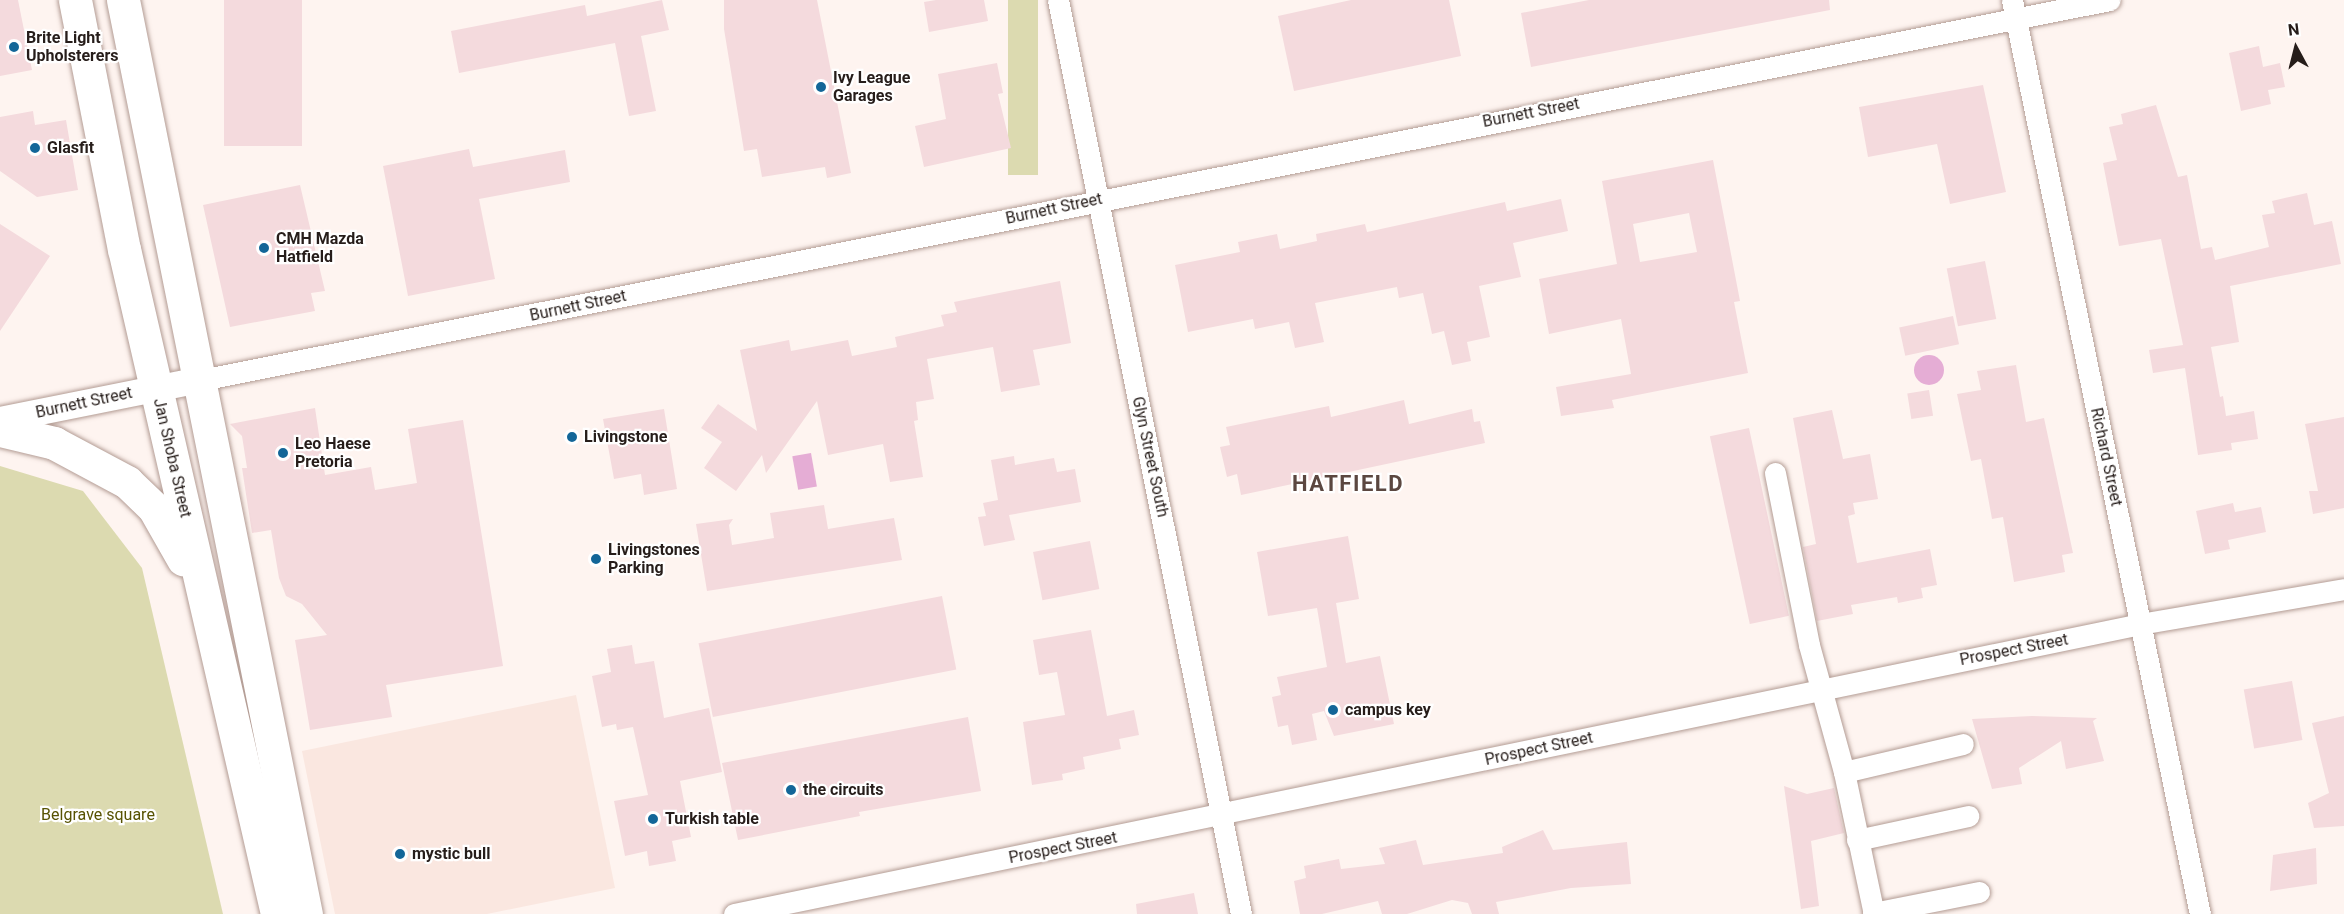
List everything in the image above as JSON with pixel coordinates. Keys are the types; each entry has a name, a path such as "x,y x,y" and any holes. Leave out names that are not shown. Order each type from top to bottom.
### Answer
{"main road":[{"name":"Jan Shoba Street","path":"75,0 122,239 278,914"},
{"path":"123,0 196,381 306,914"},
{"path":"0,430 54,443 126,482 164,522 207,612"}],"street":[{"name":"Glyn Street South","path":"1058,0 1241,914"},
{"name":"Burnett Street","path":"0,420 1097,200 2014,9 2109,0"},
{"name":"Richard Street","path":"2014,9 2200,914"},
{"path":"1775,473 1819,689 1844,772 1874,914 1979,891"},
{"name":"Prospect Street","path":"734,914 1223,815 1819,689 2140,624 2344,589"},
{"path":"1844,772 1963,744"},
{"path":"1857,840 1968,816"}],"shaded area":[{"path":"1929,355 1940,359 1944,370 1940,381 1929,385 1918,381 1914,370 1918,359"},
{"path":"811,453 817,486 798,490 792,456"},
{"path":"576,695 615,888 487,914 335,914 302,751"}],"green space":[{"path":"1008,0 1038,0 1038,175 1008,175"},
{"name":"Belgrave square","path":"0,466 83,491 142,568 223,914 0,914"}],"building":[{"name":"Brite Light Upholsterers","path":"0,0 18,0 32,70 0,76"},
{"path":"224,0 302,0 302,146 224,146"},
{"path":"662,0 669,30 641,36 656,111 629,116 615,43 459,73 451,31 585,5 587,16"},
{"path":"724,0 817,0 851,173 827,178 825,167 762,177 757,149 744,151 724,29"},
{"path":"984,0 988,21 929,32 924,2"},
{"path":"1351,0 1449,0 1461,56 1294,91 1278,16"},
{"path":"1589,0 1829,0 1830,10 1531,67 1521,13"},
{"path":"2259,46 2263,67 2280,63 2285,87 2268,90 2271,104 2241,111 2229,53"},
{"path":"997,63 1003,93 998,94 1011,148 924,167 915,126 946,119 938,74"},
{"path":"1983,85 2006,192 1950,204 1937,144 1868,157 1859,107"},
{"path":"2156,105 2178,177 2187,175 2201,249 2212,247 2215,260 2269,247 2262,215 2275,213 2272,201 2307,193 2314,225 2332,221 2341,264 2230,286 2239,342 2211,347 2220,397 2223,396 2226,416 2254,411 2258,439 2231,443 2232,450 2198,455 2185,368 2153,373 2149,350 2183,345 2161,239 2119,246 2103,163 2117,160 2109,127 2123,124 2121,114"},
{"name":"Glasfit","path":"33,111 35,125 66,120 78,190 37,197 0,171 0,117"},
{"path":"469,149 473,167 565,150 570,182 479,199 495,279 408,296 383,166"},
{"path":"1713,160 1740,301 1734,302 1748,373 1612,400 1614,408 1561,416 1556,387 1631,374 1621,319 1549,334 1539,279 1617,264 1602,181","holes":["1689,213 1697,252 1640,262 1633,224"]},
{"name":"CMH Mazda Hatfield","path":"300,185 325,291 311,293 315,311 230,327 203,205"},
{"path":"1561,199 1568,231 1513,243 1521,277 1479,286 1490,337 1467,342 1471,361 1452,365 1444,331 1432,334 1423,293 1399,298 1397,287 1315,303 1324,342 1295,348 1289,322 1255,329 1253,319 1188,332 1175,265 1240,252 1238,242 1277,234 1280,249 1317,241 1316,234 1365,224 1367,232 1505,202 1507,211"},
{"path":"0,224 50,256 0,331"},
{"path":"1985,261 1996,319 1958,326 1947,268"},
{"path":"1060,281 1071,343 1033,350 1040,385 1001,392 993,347 927,359 934,399 916,402 918,420 914,421 923,477 890,482 883,444 828,455 817,401 766,473 762,455 736,491 704,468 722,442 701,428 718,404 757,431 740,350 789,340 791,351 848,340 852,356 897,347 895,337 944,326 941,315 957,312 954,302"},
{"path":"1953,316 1959,344 1905,356 1899,327"},
{"path":"2016,365 2026,422 2044,418 2073,553 2062,555 2065,572 2014,582 2003,517 1992,519 1981,459 1971,461 1957,394 1981,390 1977,371"},
{"path":"1929,390 1933,416 1911,419 1907,393"},
{"path":"1404,400 1409,424 1472,409 1474,422 1480,421 1485,443 1241,495 1237,474 1227,477 1220,447 1230,445 1226,427 1329,406 1331,417"},
{"path":"315,408 325,475 371,467 375,490 417,483 408,429 463,420 503,666 386,685 392,717 310,730 295,640 327,635 302,604 286,596 279,578 271,530 252,533 242,468 247,468 242,436 230,424"},
{"path":"664,409 677,489 644,495 641,474 614,479 603,419"},
{"path":"1832,410 1843,459 1870,454 1878,499 1853,503 1855,514 1848,516 1857,563 1930,549 1937,585 1921,588 1923,598 1898,603 1897,597 1851,605 1853,614 1817,621 1803,547 1816,544 1793,418"},
{"path":"2344,417 2344,508 2313,514 2309,491 2318,491 2305,424"},
{"path":"1749,428 1789,616 1750,624 1710,436"},
{"path":"1014,456 1015,465 1054,458 1057,472 1075,469 1081,502 1009,515 1015,540 984,546 978,517 986,516 983,503 998,500 991,460"},
{"path":"2233,503 2235,512 2261,507 2266,532 2228,540 2230,549 2205,554 2196,511"},
{"path":"824,505 828,529 894,518 902,560 707,591 696,524 733,519 729,525 732,545 774,538 770,513"},
{"path":"1348,536 1359,599 1336,603 1346,663 1380,656 1394,724 1334,736 1324,711 1312,714 1317,740 1292,745 1288,725 1278,727 1272,697 1281,695 1277,677 1327,667 1317,608 1268,616 1257,552"},
{"path":"1090,541 1099,589 1042,600 1033,552"},
{"path":"942,596 956,670 713,717 699,643"},
{"path":"1091,630 1107,716 1134,710 1139,735 1119,739 1121,749 1083,757 1085,769 1062,774 1063,780 1032,785 1023,722 1065,715 1057,672 1039,675 1033,640"},
{"path":"632,645 635,664 654,661 664,718 709,708 722,772 680,781 691,837 672,841 676,861 649,866 647,851 625,856 614,801 648,795 633,727 617,730 616,724 602,727 592,676 611,672 607,649"},
{"path":"2292,681 2302,740 2254,749 2244,690"},
{"path":"2032,716 2097,718 2093,721 2104,761 2066,769 2061,741 2019,768 2022,784 1992,789 1972,719"},
{"path":"2344,716 2344,826 2314,828 2308,803 2329,793 2312,723"},
{"path":"968,717 981,791 859,812 860,816 738,840 722,763"},
{"path":"1784,786 1807,794 1834,788 1844,833 1811,841 1819,906 1801,909"},
{"path":"1543,830 1553,850 1627,842 1631,884 1571,888 1496,902 1499,914 1472,914 1468,903 1452,900 1407,914 1382,914 1378,901 1322,914 1300,914 1294,881 1306,878 1304,866 1339,859 1341,869 1385,864 1379,848 1416,840 1423,865 1503,853 1502,847"},
{"path":"2316,848 2317,884 2270,891 2273,855"},
{"path":"1194,893 1198,914 1137,914 1136,904"}],"place":[{"name":"Brite Light Upholsterers","path":"14,47"},
{"name":"Ivy League Garages","path":"821,87"},
{"name":"Glasfit","path":"35,148"},
{"name":"CMH Mazda Hatfield","path":"264,248"},
{"name":"Livingstone","path":"572,437"},
{"name":"Leo Haese Pretoria","path":"283,453"},
{"name":"Livingstones Parking","path":"596,559"},
{"name":"campus key","path":"1333,710"},
{"name":"the circuits","path":"791,790"},
{"name":"Turkish table","path":"653,819"},
{"name":"mystic bull","path":"400,854"}],"district":[{"name":"HATFIELD","path":"1348,484"}]}
